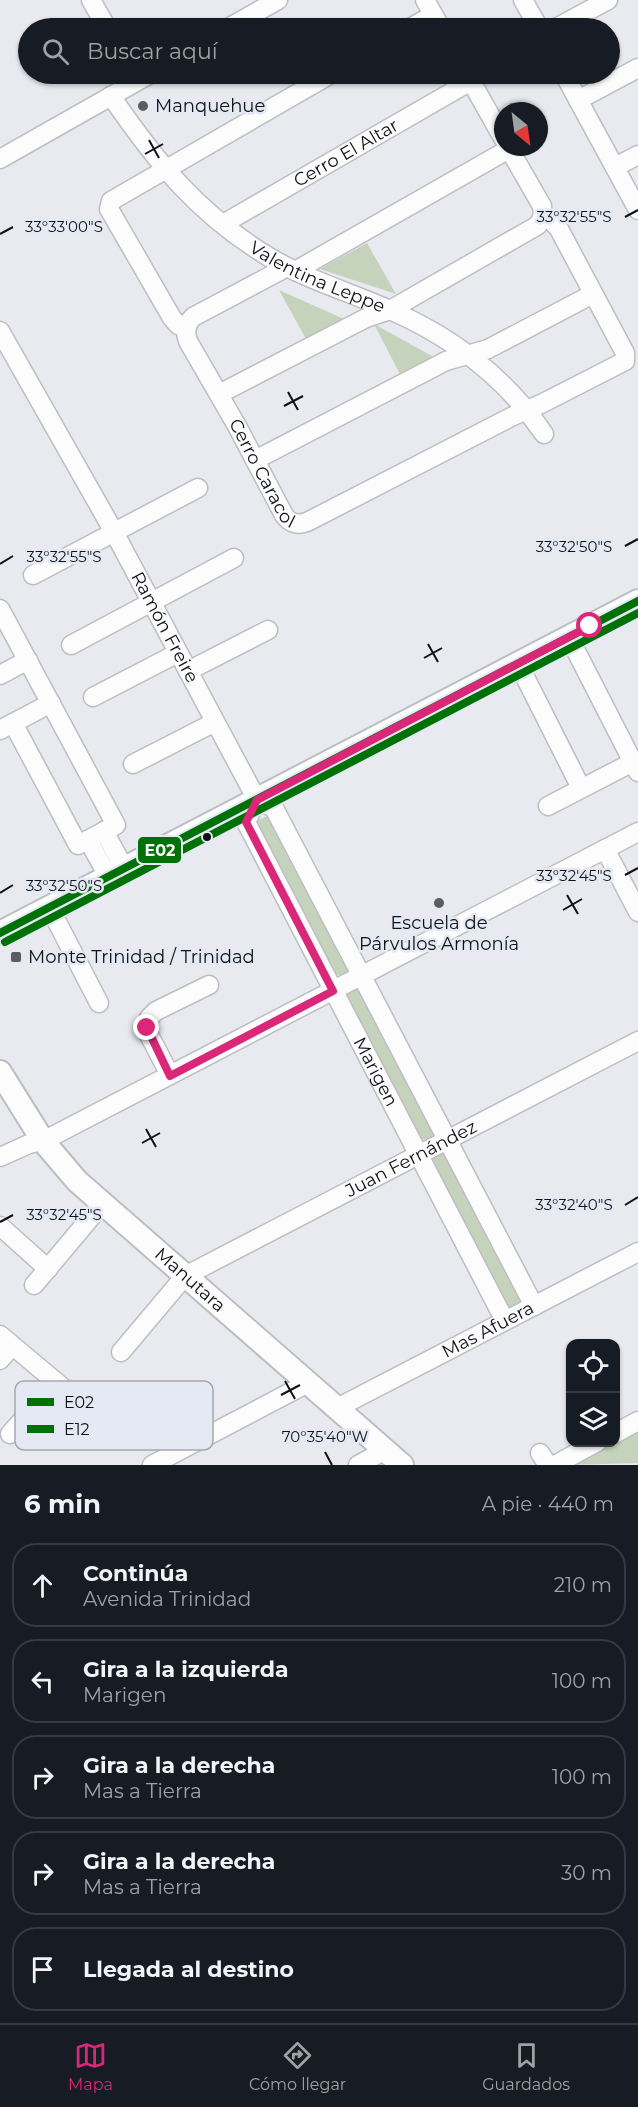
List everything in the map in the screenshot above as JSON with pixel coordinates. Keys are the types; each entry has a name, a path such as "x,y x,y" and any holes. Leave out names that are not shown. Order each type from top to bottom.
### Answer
{"main road":[{"path":"0,933 116,872 265,804 576,651 637,608"},
{"path":"0,950 246,822 265,804 637,608"},
{"name":"Manutara","path":"0,1072 43,1141 77,1181 394,1458"}],"street":[{"path":"91,0 101,18"},
{"path":"241,18 259,5 278,0"},
{"path":"523,0 533,18"},
{"path":"575,18 608,0"},
{"path":"620,78 638,68"},
{"path":"0,159 128,84"},
{"path":"313,84 113,198 109,204 109,209 178,325 186,328 197,314 291,269 494,152"},
{"name":"Cerro El Altar","path":"223,224 457,84"},
{"path":"473,84 494,122"},
{"path":"569,84 638,210"},
{"path":"578,100 608,84"},
{"name":"Valentina Leppe","path":"111,96 164,169 194,200 223,224 252,246 291,269 390,310 432,331 501,381 544,434"},
{"path":"615,167 638,155"},
{"path":"219,393 366,318 390,310 538,225 543,216 542,206 513,156"},
{"path":"255,460 446,361 488,349 593,294 559,229 543,216"},
{"name":"Cerro Caracol","path":"186,328 189,343 219,393 286,519 294,524 304,524 526,409 543,403 625,361 625,353 593,294"},
{"name":"Ramón Freire","path":"0,331 114,532 215,722 265,804"},
{"path":"33,575 198,488"},
{"path":"71,645 234,558"},
{"path":"3,620 28,660 51,703 116,825 78,845 7,727 51,703"},
{"path":"188,671 268,630"},
{"path":"548,806 581,788 635,767 576,651"},
{"path":"93,697 178,653"},
{"path":"0,675 28,660"},
{"path":"525,677 581,788"},
{"path":"133,764 215,722"},
{"name":"Marigen","path":"265,804 362,976 534,1306"},
{"name":"Marigen","path":"246,822 505,1321"},
{"path":"0,1157 29,1144 43,1141 638,832"},
{"path":"96,835 116,872"},
{"path":"605,849 638,912"},
{"path":"56,920 99,1002"},
{"path":"170,1076 147,1033 149,1018 156,1011 209,985"},
{"name":"Juan Fernández","path":"185,1276 638,1041"},
{"path":"34,1285 102,1204"},
{"path":"0,1227 48,1269"},
{"name":"Mas Afuera","path":"337,1408 638,1252"},
{"path":"121,1352 185,1276"},
{"path":"0,1360 6,1340 55,1381"},
{"path":"213,1433 308,1383"},
{"path":"620,1430 638,1421"},
{"path":"10,1434 15,1428"},
{"path":"555,1465 589,1447"},
{"path":"152,1465 181,1450"},
{"path":"357,1465 394,1458"}],"green space":[{"path":"367,243 396,294 320,269"},
{"path":"279,290 344,319 306,339"},
{"path":"374,324 439,360 402,378"},
{"path":"267,816 270,817 349,967 349,971 343,976 334,974 254,822"},
{"path":"357,984 434,1133 428,1140 421,1139 345,995 345,989"},
{"path":"444,1150 522,1299 514,1307 507,1306 430,1163 430,1154"},
{"path":"638,1427 638,1463 567,1465 601,1447 620,1447 620,1437"}],"transit line":[{"name":"E02","path":"0,933 638,601"},
{"name":"E12","path":"5,942 638,613"}],"place":[{"name":"Manquehue","path":"143,106"},
{"name":"Escuela de Párvulos Armonía","path":"439,903"},
{"name":"Monte Trinidad / Trinidad","path":"16,957"}],"route":[{"path":"147,1028 147,1033 170,1076 333,991 246,822 257,800 590,626"}]}
